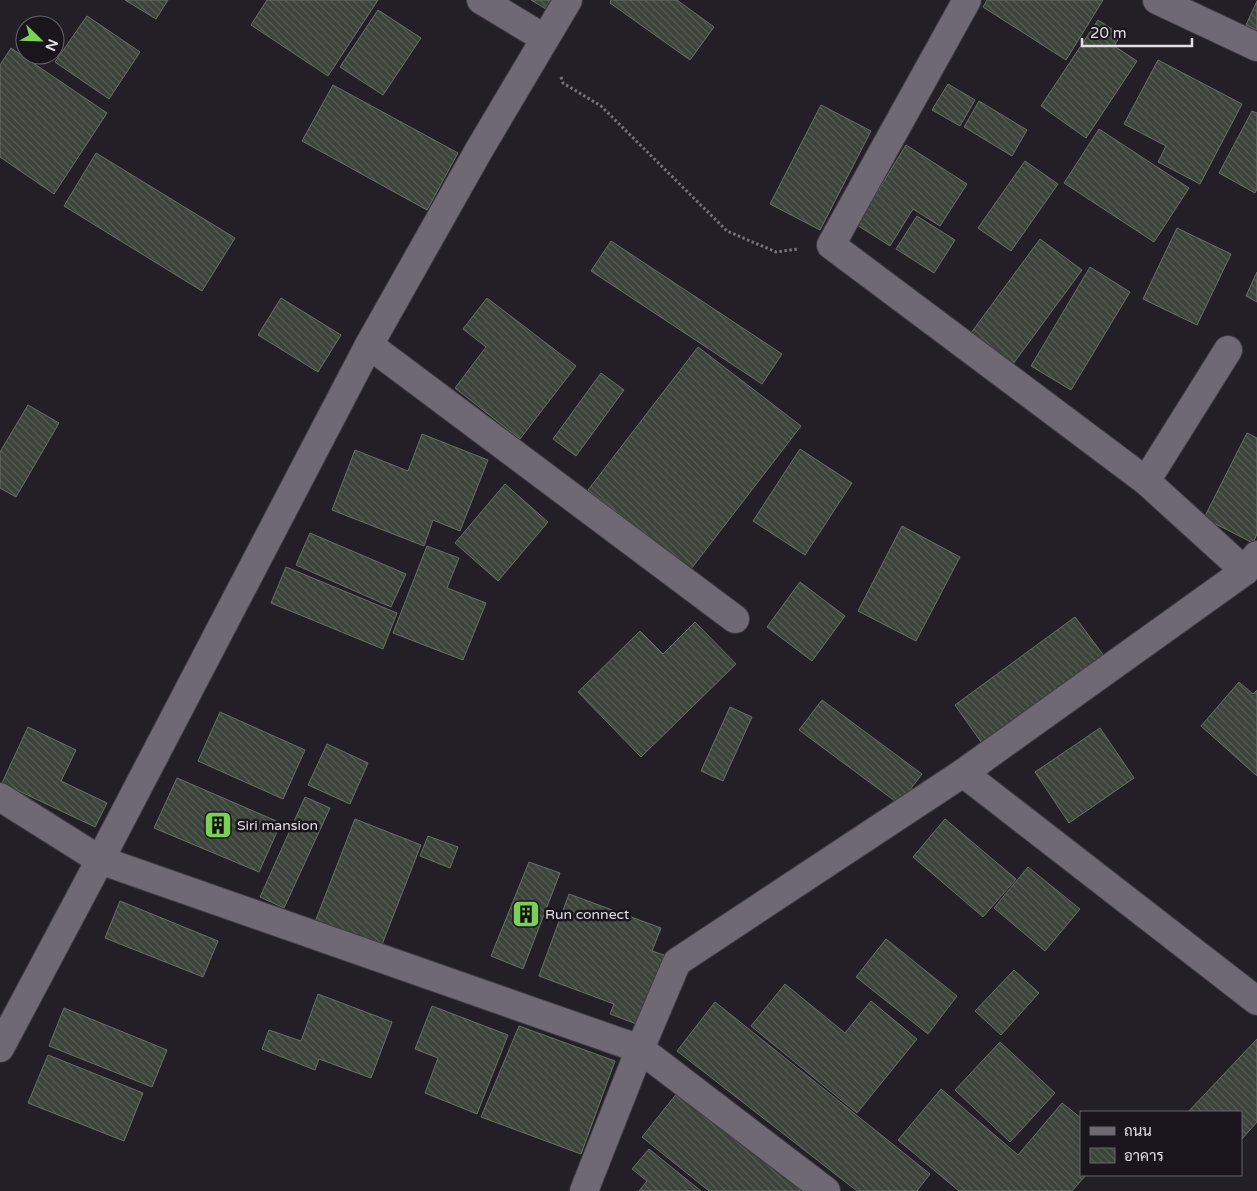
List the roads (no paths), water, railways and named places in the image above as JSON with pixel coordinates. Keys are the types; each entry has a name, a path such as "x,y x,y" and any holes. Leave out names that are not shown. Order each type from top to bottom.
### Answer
{"street":[{"path":"481,0 544,38"},
{"path":"0,1048 369,345 479,150 568,0"},
{"path":"584,1191 640,1049 677,962 963,773 1251,563 1146,481 831,245 967,0"},
{"path":"1157,0 1257,46"},
{"path":"369,345 735,619"},
{"path":"1146,481 1228,350"},
{"path":"963,773 1257,1001"},
{"path":"0,797 100,860 640,1049 826,1191"}],"place":[{"name":"Siri mansion","path":"218,825"},
{"name":"Run connect","path":"526,914"}]}
